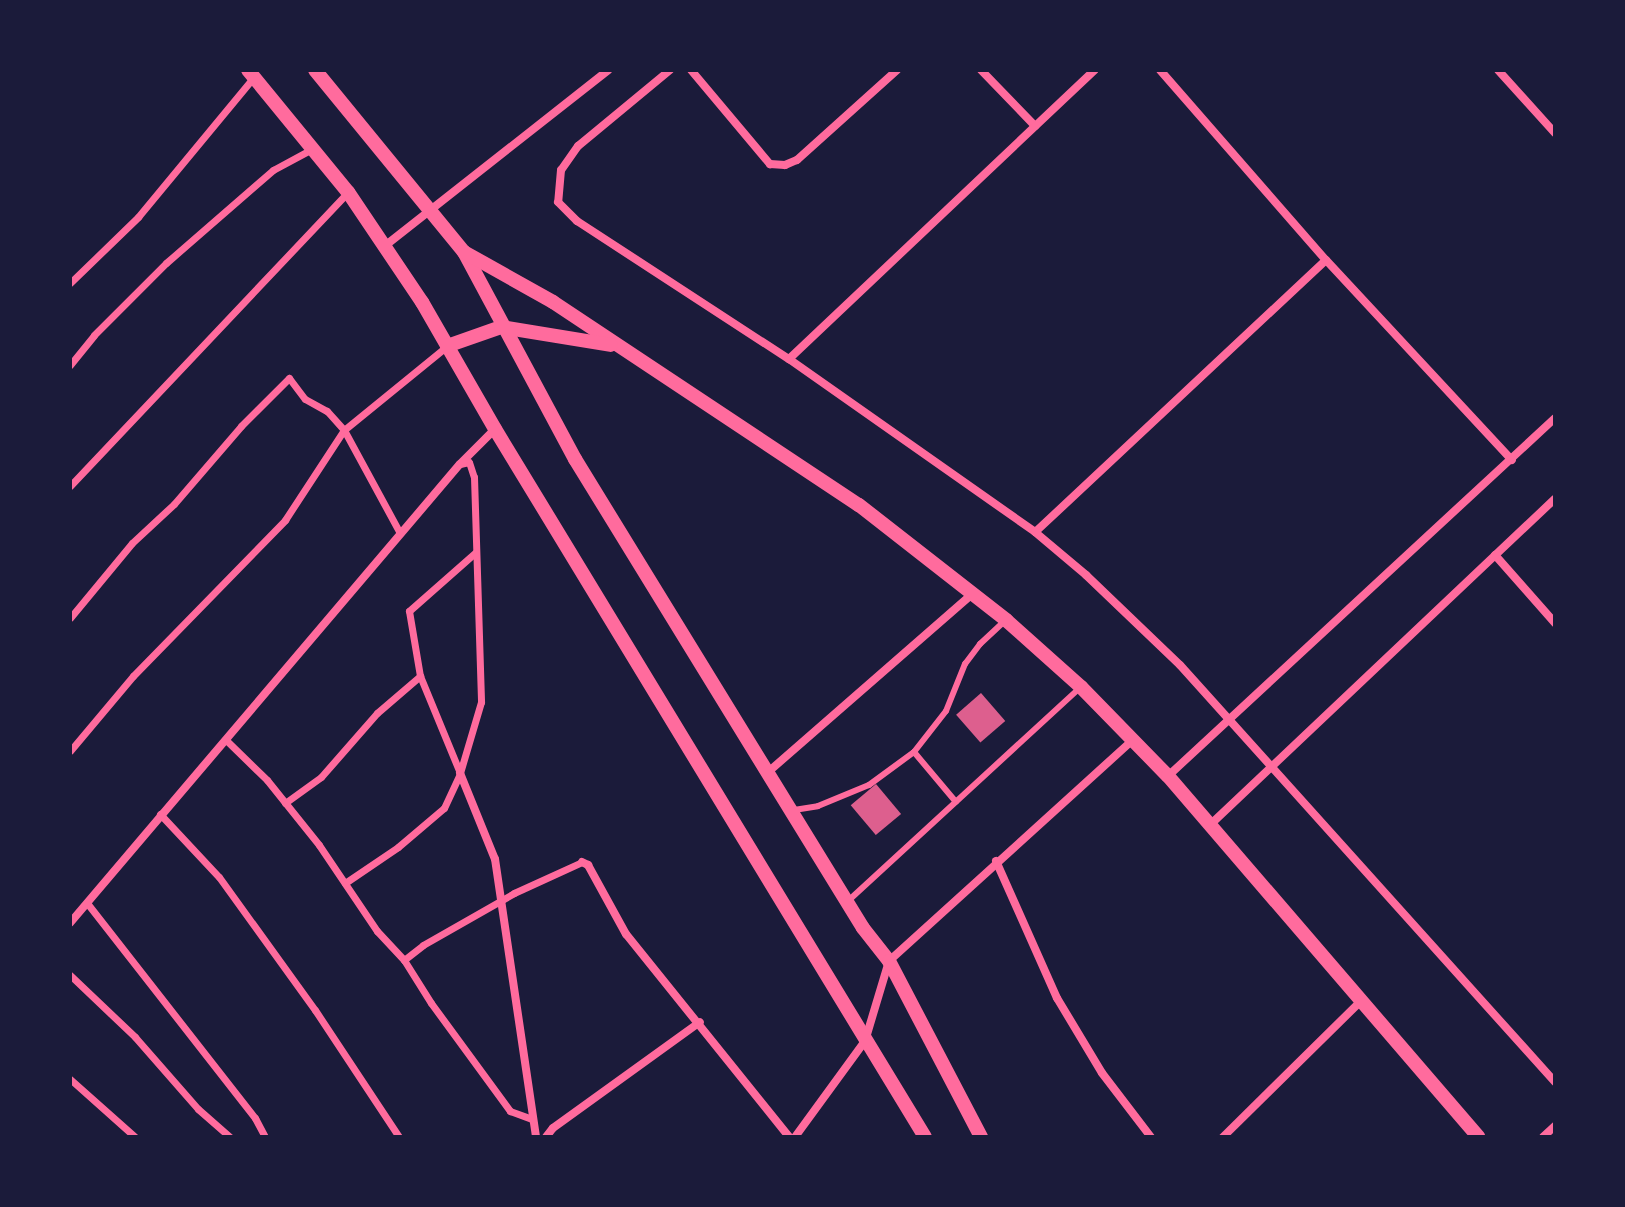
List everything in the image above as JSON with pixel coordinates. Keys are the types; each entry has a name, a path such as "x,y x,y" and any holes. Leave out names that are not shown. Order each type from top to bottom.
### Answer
{"street":[{"path":"315,70 433,210 464,252 501,327 575,459 790,811 847,902 889,961 981,1137"},
{"path":"386,245 608,70"},
{"path":"670,70 578,146 561,170 558,202 577,221 789,359 1035,532 1141,627 1230,719 1555,1082"},
{"path":"691,70 770,164 785,165 797,160 897,70"},
{"path":"981,70 1035,126"},
{"path":"789,359 1095,70"},
{"path":"1160,70 1326,260 1512,460"},
{"path":"1498,70 1555,133"},
{"path":"70,283 138,217 251,73 348,192 386,245 925,1137"},
{"path":"70,365 94,335 166,263 273,170 312,149"},
{"path":"70,486 348,192"},
{"path":"464,252 553,302 859,505 1006,620 1081,687 1168,776 1363,998 1479,1137"},
{"path":"1035,532 1326,260"},
{"path":"70,751 133,676 285,520 344,430 447,346 501,327 616,346"},
{"path":"70,618 132,543 174,504 241,426 289,378 305,399 327,411 344,430 400,533"},
{"path":"1168,776 1555,418"},
{"path":"70,923 400,533 495,429"},
{"path":"345,883 398,847 444,808 460,773 481,702 473,469 469,462 460,464"},
{"path":"1211,824 1555,499"},
{"path":"476,552 409,611 420,676 495,859 517,1025 533,1096 532,1119 536,1137"},
{"path":"1495,555 1555,623"},
{"path":"767,773 973,593"},
{"path":"285,803 321,777 377,713 420,676"},
{"path":"795,1137 865,1041 889,961 1134,739"},
{"path":"227,741 285,803 377,931 404,960 431,1003 510,1111 532,1119"},
{"path":"160,814 219,877 315,1010 399,1137"},
{"path":"996,861 1057,998 1102,1073 1151,1137"},
{"path":"404,960 423,945 501,902 582,862 588,865 626,934 700,1022 789,1137"},
{"path":"87,903 255,1118 265,1137"},
{"path":"70,975 135,1037 198,1109 230,1137"},
{"path":"1223,1137 1363,998"},
{"path":"546,1137 553,1128 700,1022"},
{"path":"70,1079 135,1137"},
{"path":"1543,1137 1555,1126"}],"lane":[{"path":"790,811 844,797 892,770 914,752 946,711 972,654 1006,620"},
{"path":"847,902 1081,687"},
{"path":"914,752 956,802"}],"building":[{"path":"981,693 1005,721 980,743 956,715"},
{"path":"876,784 901,814 876,835 851,805"}]}
